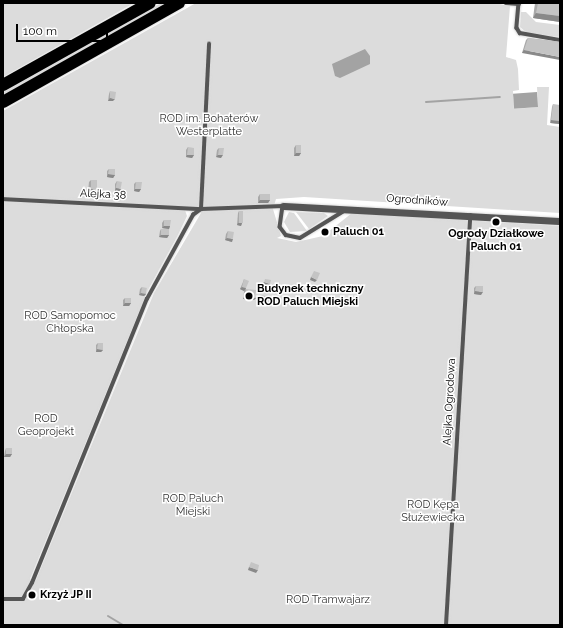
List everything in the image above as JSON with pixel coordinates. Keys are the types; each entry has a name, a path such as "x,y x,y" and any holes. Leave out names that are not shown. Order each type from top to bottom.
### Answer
{"highway":[{"path":"3,85 150,3"},
{"path":"3,102 179,3"}],"street":[{"name":"Ogrodników","path":"283,206 358,208 470,219 560,220"}],"lane":[{"path":"506,3 519,4 517,28 520,34 560,40"},
{"path":"3,599 23,599 32,583 147,299 194,215 201,209 209,44"},
{"name":"Alejka 38","path":"3,198 201,209 272,206"},
{"name":"Ogrodników","path":"272,206 283,206"},
{"path":"283,206 280,227 293,238 307,235 340,213 358,208"},
{"name":"Alejka Ogrodowa","path":"446,625 470,219"}],"green space":[{"path":"4,3 134,3 3,77"},
{"path":"161,3 168,3 3,95 3,92"},
{"path":"196,3 495,3 510,6 506,57 516,60 518,69 519,90 513,91 514,109 538,107 537,87 549,87 547,125 560,127 560,213 304,197 276,199 273,209 281,236 277,238 296,242 323,236 352,213 560,226 560,625 3,625 3,111","holes":["185,210 201,213 154,293 36,580 30,579 148,290 187,216"]},
{"path":"521,12 526,12 536,22 560,25 560,37 527,33 520,27"},
{"path":"289,212 294,213 307,231 290,232 284,222"},
{"path":"296,212 324,213 328,216 309,229"}],"shaded area":[{"path":"365,49 370,56 370,64 340,78 335,76 332,64"},
{"path":"537,92 538,107 514,109 513,94"}],"building":[{"path":"538,3 560,3 560,16 536,13"},
{"path":"528,38 560,42 560,57 524,50"},
{"path":"110,91 116,92 115,99 110,98"},
{"path":"553,104 560,105 560,121 551,120"},
{"path":"296,145 301,145 301,153 296,153"},
{"path":"188,147 194,148 194,155 187,155"},
{"path":"219,148 224,148 223,155 218,155"},
{"path":"109,169 115,169 115,175 108,174"},
{"path":"91,180 97,180 97,189 91,189"},
{"path":"117,181 122,182 121,189 116,188"},
{"path":"136,182 142,182 141,189 135,189"},
{"path":"260,194 270,194 270,200 260,200"},
{"path":"239,211 243,211 243,223 239,223"},
{"path":"164,220 171,220 170,226 164,226"},
{"path":"161,229 169,229 169,235 161,235"},
{"path":"228,231 234,232 233,239 227,238"},
{"path":"314,271 320,273 317,280 311,277"},
{"path":"244,279 249,281 246,288 242,287"},
{"path":"265,279 271,280 270,284 264,282"},
{"path":"476,286 483,286 483,292 475,291"},
{"path":"142,287 147,288 146,294 141,293"},
{"name":"Budynek techniczny ROD Paluch Miejski","path":"246,289 256,290 255,298 245,297"},
{"path":"261,295 266,296 265,302 259,301"},
{"path":"125,298 131,298 131,303 125,303"},
{"path":"98,343 103,343 103,350 97,349"},
{"path":"6,448 12,448 12,454 6,454"},
{"path":"251,562 259,565 258,570 249,567"}],"waterway":[{"path":"426,102 500,97"},
{"path":"108,616 123,625"}],"place":[{"name":"Ogrody Działkowe Paluch 01","path":"496,222"},
{"name":"Paluch 01","path":"325,232"},
{"name":"Budynek techniczny ROD Paluch Miejski","path":"249,296"},
{"name":"Krzyż JP II","path":"32,595"}],"park label":[{"name":"ROD im. Bohaterów Westerplatte","path":"209,126"},
{"name":"ROD Samopomoc Chłopska","path":"70,323"},
{"name":"ROD Geoprojekt","path":"46,426"},
{"name":"ROD Paluch Miejski","path":"193,506"},
{"name":"ROD Kępa Służewiecka","path":"433,512"},
{"name":"ROD Tramwajarz","path":"328,600"}]}
